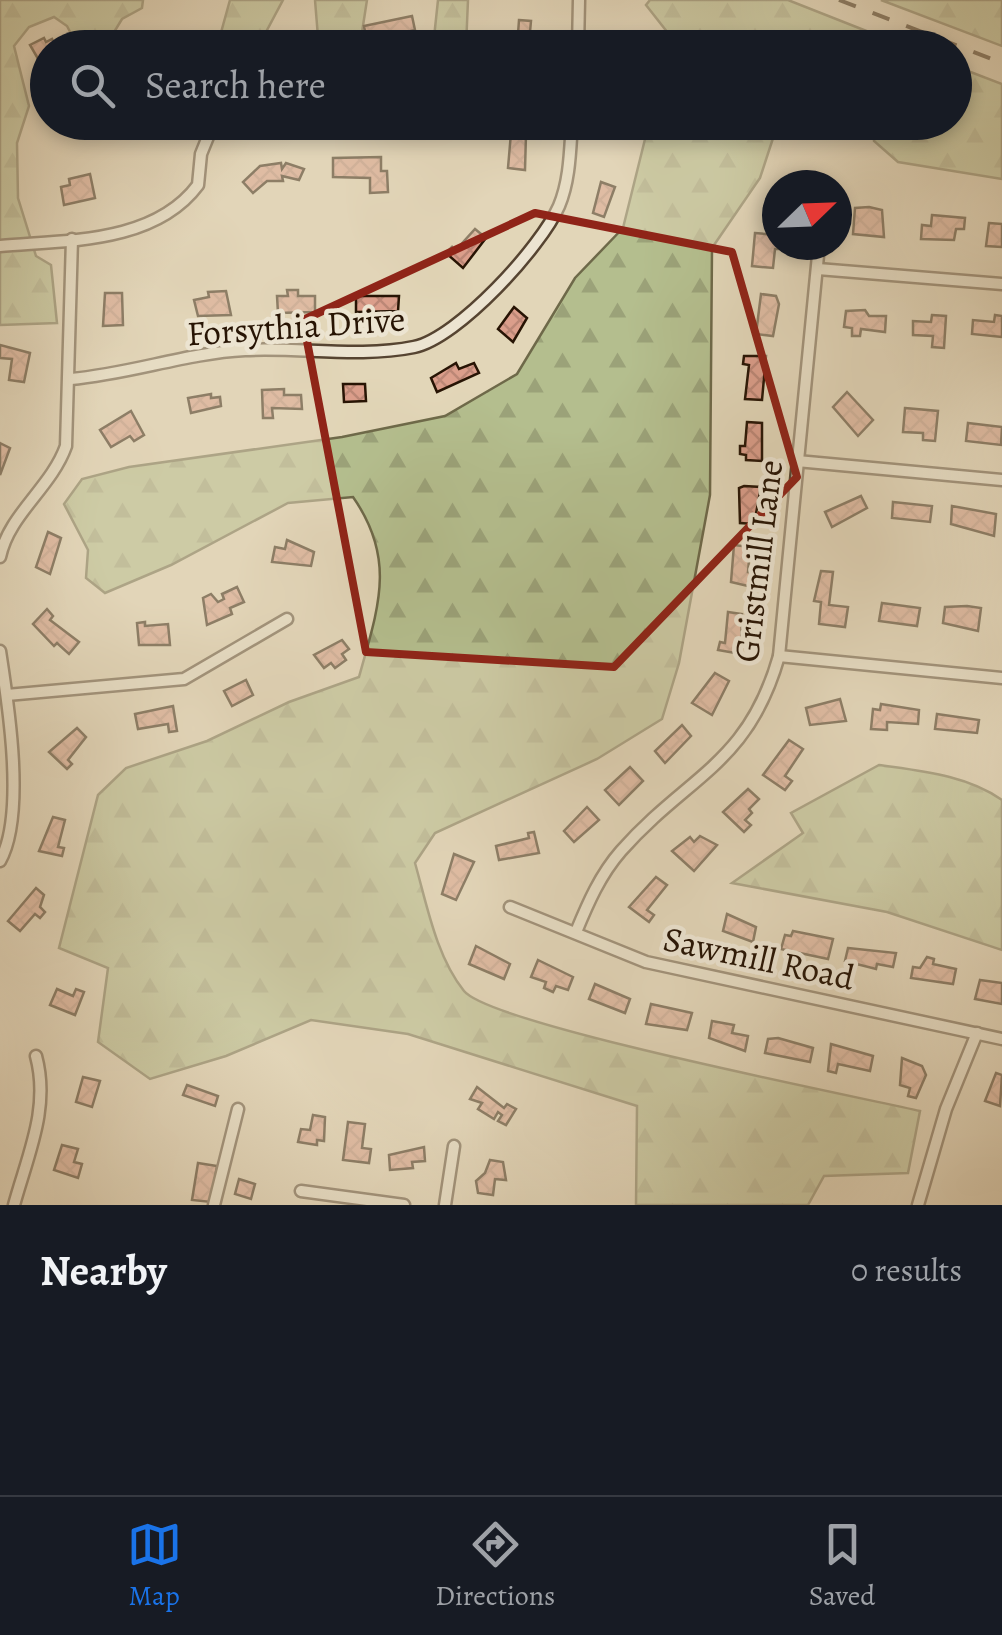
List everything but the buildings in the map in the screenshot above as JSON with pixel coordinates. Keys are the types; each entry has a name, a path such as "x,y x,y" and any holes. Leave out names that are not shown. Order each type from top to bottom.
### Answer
{"street":[{"path":"578,30 579,0"},
{"path":"0,246 72,239 152,223 198,185 207,140"},
{"name":"Forsythia Drive","path":"71,379 114,376 244,350 395,350 430,343 464,322 554,214 566,184 570,140"},
{"path":"0,557 8,530 62,458 71,379 72,239"},
{"name":"Gristmill Lane","path":"576,932 600,880 622,850 727,755 754,722 779,656 818,260"},
{"path":"818,269 1002,284"},
{"path":"797,461 1002,480"},
{"path":"7,695 184,679 286,619"},
{"path":"0,651 7,695 12,826 0,861"},
{"path":"779,656 1002,678"},
{"name":"Sawmill Road","path":"510,906 646,962 1002,1040"},
{"path":"918,1205 935,1141 977,1033"},
{"path":"14,1205 42,1106 43,1083 36,1056"},
{"path":"214,1205 238,1109"},
{"path":"445,1205 454,1146"},
{"path":"301,1191 404,1205"}],"highlighted area":[{"path":"535,213 732,252 797,477 614,667 366,652 303,320"}],"green space":[{"path":"0,0 143,0 142,8 122,19 115,30 69,30 54,17 29,27 14,46 29,106 17,143 18,198 36,256 51,265 57,323 0,325"},
{"path":"230,0 283,0 267,30 222,30"},
{"path":"315,0 367,0 362,30 317,30"},
{"path":"438,0 468,0 467,30 435,30"},
{"path":"650,0 788,0 864,30 666,30 646,5"},
{"path":"881,0 1002,0 1002,46 972,35 972,30 960,30"},
{"path":"972,73 1002,84 1002,179 898,162 874,141 972,140"},
{"path":"645,140 772,140 760,178 712,248 710,495 679,663 662,719 597,759 435,833 415,863 446,962 464,991 489,1005 603,1040 920,1111 908,1173 824,1176 808,1205 636,1205 637,1106 408,1034 311,1020 226,1056 150,1079 98,1042 108,968 59,948 98,795 126,768 207,741 289,702 359,677 380,585 375,542 353,497 288,503 171,565 105,593 86,578 88,550 64,504 82,479 129,467 342,437 445,416 517,374 575,278 623,228"},
{"path":"879,765 959,780 1002,800 1002,950 887,912 732,883 803,833 791,813"}],"railway":[{"path":"839,0 917,30"},
{"path":"972,51 1002,63"}]}
